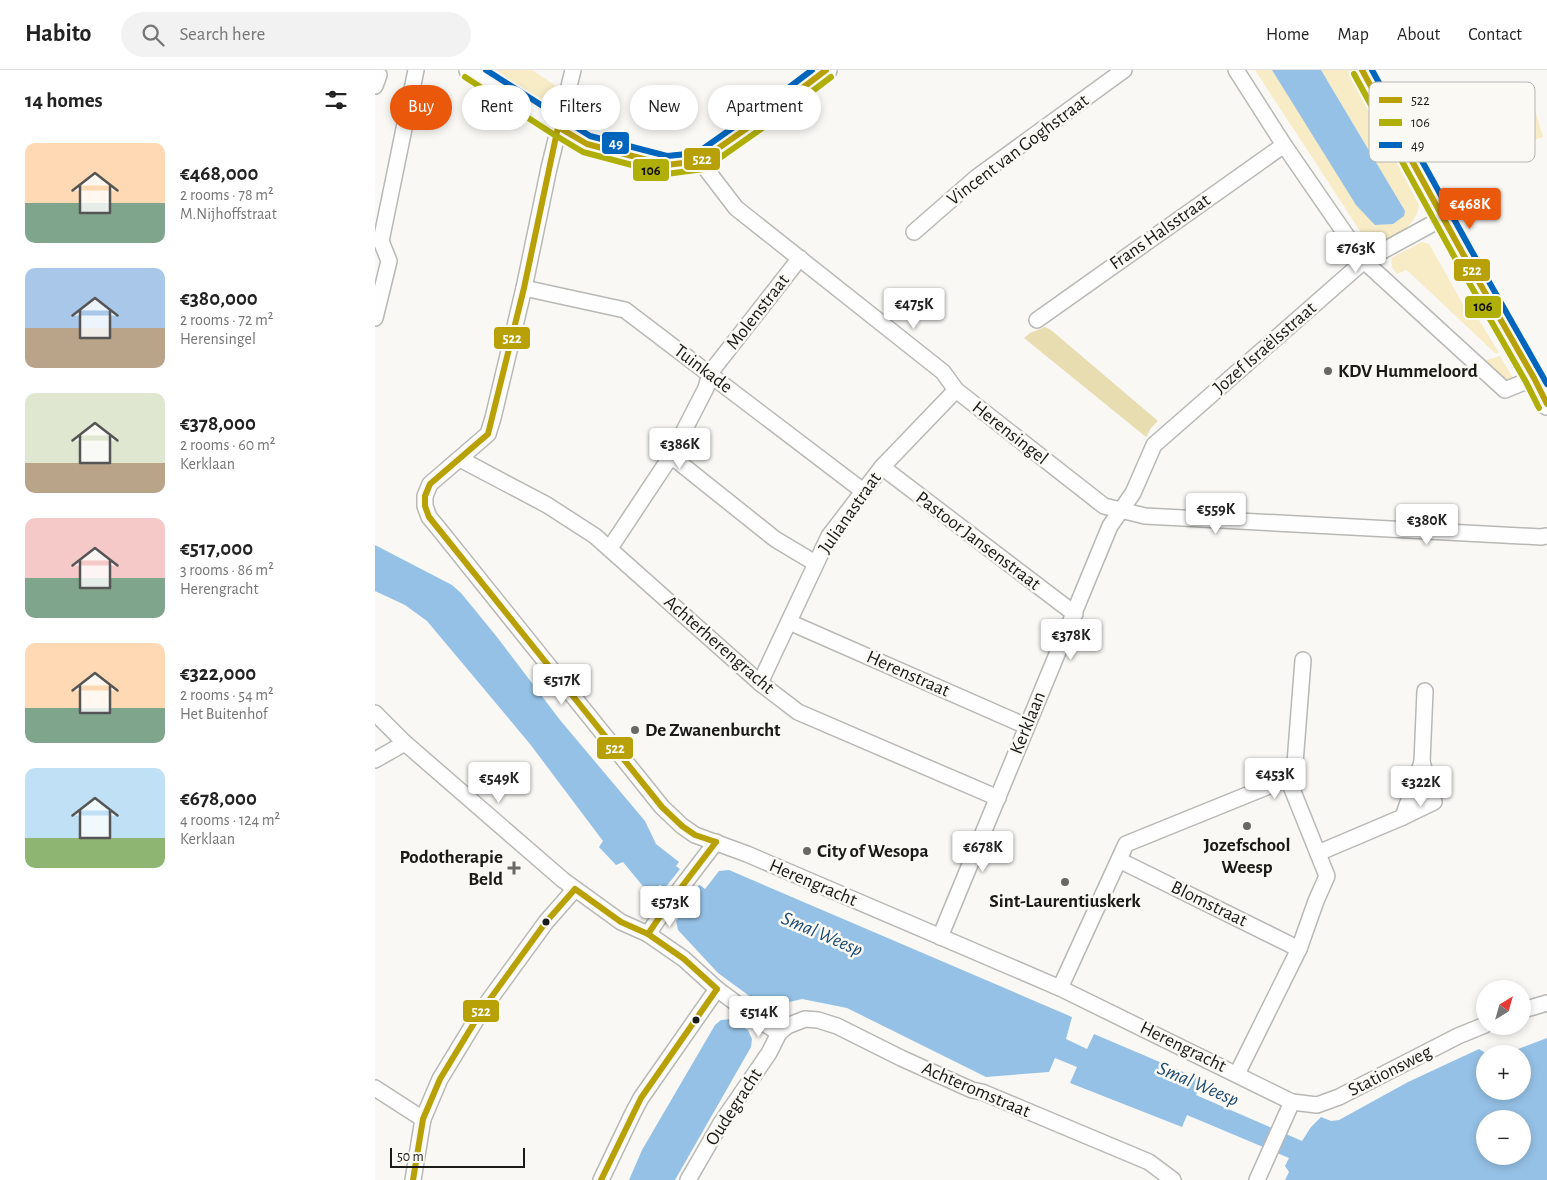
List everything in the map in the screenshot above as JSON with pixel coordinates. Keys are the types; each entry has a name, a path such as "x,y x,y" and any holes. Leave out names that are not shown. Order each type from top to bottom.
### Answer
{"main road":[{"path":"470,70 541,115"},
{"path":"564,130 587,144 666,165 700,161 776,108 826,70"},
{"path":"1364,70 1370,82"},
{"path":"1413,162 1547,404"}],"street":[{"path":"375,318 389,261 378,242 416,70"},
{"name":"Herengracht","path":"569,85 573,70"},
{"name":"Vincent van Goghstraat","path":"914,232 977,176 1124,70"},
{"path":"1236,70 1284,145 1364,261 1505,390 1534,378"},
{"name":"Herengracht","path":"558,130 524,288 488,434 430,484 425,496 425,506 429,517 662,807 695,835 716,842 1060,988 1293,1102"},
{"name":"Frans Halsstraat","path":"1037,320 1284,145"},
{"name":"Herensingel","path":"700,161 736,208 943,372 955,390 1104,506 1145,516 1547,536"},
{"name":"Jozef Israëlsstraat","path":"1121,511 1133,493 1154,445 1364,261 1443,218"},
{"name":"Molenstraat","path":"610,548 671,456 706,388 710,374 800,258"},
{"name":"Tuinkade","path":"524,288 625,310 863,490"},
{"name":"Julianastraat","path":"760,683 829,536 863,490 955,390"},
{"path":"671,456 775,539 815,563"},
{"name":"Achterherengracht","path":"460,459 547,505 595,536 760,683 798,712 998,798"},
{"name":"Pastoor Jansenstraat","path":"882,468 1075,614"},
{"name":"Kerklaan","path":"940,937 1110,526 1121,511"},
{"name":"Herenstraat","path":"789,622 1027,726"},
{"path":"1060,988 1126,844 1294,776 1303,660"},
{"path":"1403,817 1422,762 1425,691"},
{"path":"375,713 405,743 563,880 621,922 648,934 684,960 739,1007 779,1033"},
{"path":"375,760 405,743"},
{"path":"1318,853 1434,802 1422,762"},
{"path":"1237,1074 1299,949 1327,876 1288,779"},
{"path":"648,934 716,842"},
{"name":"Blomstraat","path":"1119,860 1299,949"},
{"path":"413,1180 423,1119 441,1079 482,1010 547,922 575,888"},
{"path":"601,1180 641,1098 717,989"},
{"path":"1531,1008 1547,1003"},
{"name":"Achteromstraat","path":"779,1033 787,1026 805,1019 819,1020 837,1026 972,1090 982,1092 1149,1162 1173,1180"},
{"name":"Stationsweg","path":"1293,1102 1317,1104 1339,1097 1476,1029"},
{"name":"Oudegracht","path":"688,1180 721,1123 769,1054 779,1033"},
{"path":"375,1088 423,1119"},
{"path":"1257,1180 1293,1102"}],"shaded area":[{"path":"492,70 532,70 554,85 541,85 541,99 538,100 531,95 531,85 515,85"},
{"path":"1255,70 1272,70 1375,225 1385,224 1401,205 1376,162 1396,162 1419,205 1414,219 1398,233 1377,243 1364,237"},
{"path":"1321,70 1348,70 1369,110 1369,151"},
{"path":"1535,110 1543,137 1535,140"},
{"path":"1422,242 1429,244 1468,313 1476,315 1499,353 1495,353 1410,273 1406,270 1397,274 1392,267 1391,258"},
{"path":"1045,327 1051,330 1158,421 1146,437 1024,338 1030,333"},
{"path":"1500,356 1513,378 1505,381 1483,361"}],"water":[{"path":"1272,70 1321,70 1369,151 1369,162 1376,162 1405,211 1404,216 1393,224 1375,225 1356,205"},
{"name":"Smal Weesp","path":"375,545 452,585 461,593 560,720 645,821 656,844 679,862 676,866 705,889 719,871 729,870 1072,1017 1066,1039 1087,1049 1094,1034 1202,1080 1196,1095 1302,1141 1311,1127 1321,1117 1331,1121 1339,1120 1408,1082 1476,1050 1476,1100 1531,1100 1531,1045 1529,1045 1547,1038 1547,1180 1285,1180 1289,1172 1285,1166 1289,1158 1187,1115 1182,1127 1070,1083 1077,1067 1055,1058 1049,1072 986,1077 847,1008 802,999 773,1006 764,1006 748,1030 752,1039 751,1047 675,1180 629,1180 642,1150 715,1025 721,1020 732,1019 748,995 718,973 678,930 676,921 688,906 660,885 651,896 623,862 616,865 599,847 603,841 530,744 427,621 405,605 375,591"}],"pier":[{"path":"680,869 700,884 685,903 688,906 680,916 678,914 684,906 660,888 653,895 660,885 665,888"},
{"path":"748,995 764,1006 748,1030 731,1019"}],"transit line":[{"name":"49","path":"486,70 590,136 667,156 697,153 812,70"},
{"name":"522","path":"563,130 587,144 666,165 700,161 776,108 826,70"},
{"name":"522","path":"1362,70 1369,83"},
{"name":"49","path":"1372,70 1379,82"},
{"name":"106","path":"1354,74 1369,101"},
{"name":"106","path":"465,77 583,152 666,174 704,169 831,77"},
{"name":"522","path":"557,130 524,288 488,434 430,484 425,496 425,506 429,517 662,807 682,826 695,835 716,842"},
{"name":"106","path":"1402,162 1539,408"},
{"name":"522","path":"1412,162 1547,404"},
{"name":"49","path":"1423,162 1547,384"},
{"name":"522","path":"648,934 716,842"},
{"name":"522","path":"413,1180 423,1119 440,1079 482,1010 546,922 575,889 621,922 648,934 684,959 717,989 641,1098 601,1180"}],"place":[{"name":"KDV Hummeloord","path":"1328,371"},
{"name":"De Zwanenburcht","path":"635,730"},
{"name":"Jozefschool Weesp","path":"1247,826"},
{"name":"City of Wesopa","path":"807,851"},
{"name":"Podotherapie Beld","path":"514,868"},
{"name":"Sint-Laurentiuskerk","path":"1065,882"}]}
